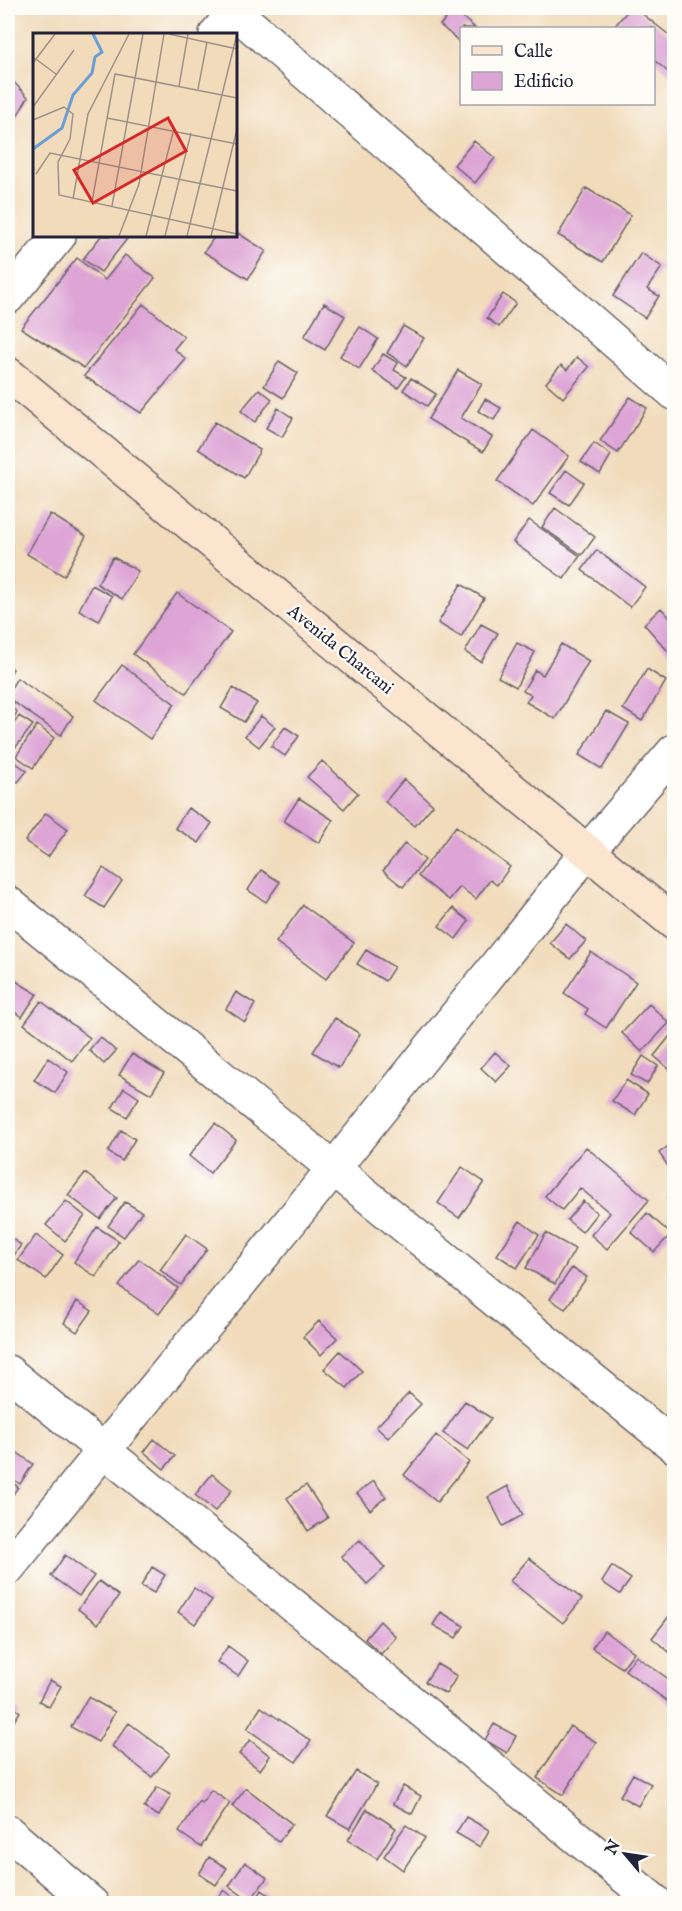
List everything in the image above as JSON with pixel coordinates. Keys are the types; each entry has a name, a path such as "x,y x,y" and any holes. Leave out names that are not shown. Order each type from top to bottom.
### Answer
{"main road":[{"name":"Avenida Charcani","path":"8,374 675,924"}],"street":[{"path":"229,18 675,393"},
{"path":"8,297 58,237"},
{"path":"8,1568 334,1168 587,852 675,751"},
{"path":"8,903 675,1446"},
{"path":"8,1372 658,1904"},
{"path":"8,1832 92,1904"}],"building":[{"path":"503,8 517,8 510,14"},
{"path":"630,8 635,8 674,39 674,77 655,61 655,27 614,27"},
{"path":"454,10 474,27 460,27 460,42 440,25"},
{"path":"8,76 28,97 8,132"},
{"path":"474,141 495,158 475,183 454,165"},
{"path":"586,188 631,215 603,262 558,235"},
{"path":"237,233 266,251 248,279 204,252 214,237 237,237"},
{"path":"100,237 127,239 101,272 83,259"},
{"path":"641,253 662,267 647,289 659,296 645,318 613,296"},
{"path":"125,255 155,278 84,368 21,328 77,258 105,280"},
{"path":"503,294 516,303 499,327 487,318"},
{"path":"324,303 345,316 325,350 304,337"},
{"path":"143,304 184,337 174,349 186,359 141,413 84,376"},
{"path":"403,326 424,338 407,366 387,353"},
{"path":"360,327 378,339 359,369 340,356"},
{"path":"383,354 398,363 394,370 406,377 398,388 372,371"},
{"path":"577,357 589,367 563,398 546,383 561,365 567,370"},
{"path":"279,361 298,373 283,398 264,386"},
{"path":"458,370 482,384 461,418 492,437 483,452 428,419"},
{"path":"411,378 436,394 427,406 403,390"},
{"path":"259,389 272,399 255,422 241,411"},
{"path":"630,397 647,408 618,453 600,441"},
{"path":"485,399 501,408 494,420 478,411"},
{"path":"278,408 293,418 282,437 266,428"},
{"path":"215,422 260,450 244,478 198,449"},
{"path":"533,430 569,456 533,506 497,481"},
{"path":"594,443 611,455 600,474 581,462"},
{"path":"566,470 584,483 569,505 550,493"},
{"path":"555,508 595,537 582,555 542,527"},
{"path":"50,514 86,536 64,576 27,554"},
{"path":"529,520 580,556 564,579 513,542"},
{"path":"597,550 645,587 630,607 582,570"},
{"path":"113,557 138,571 122,599 97,584"},
{"path":"461,584 484,598 461,637 438,623"},
{"path":"92,585 112,596 99,621 79,610"},
{"path":"177,593 231,632 186,693 133,654"},
{"path":"661,608 674,622 674,658 644,624"},
{"path":"481,624 498,633 481,662 465,652"},
{"path":"517,643 535,652 516,687 498,677"},
{"path":"561,644 589,661 555,719 526,702 531,695 523,691 535,670 543,675"},
{"path":"8,665 13,669 8,678"},
{"path":"122,665 175,704 150,739 96,700"},
{"path":"647,669 666,681 642,721 623,709"},
{"path":"17,678 73,716 61,735 8,698 8,693"},
{"path":"233,688 257,703 244,722 221,708"},
{"path":"8,705 17,712 8,727"},
{"path":"606,711 629,724 602,769 579,755"},
{"path":"19,716 33,725 16,747 8,741 8,732"},
{"path":"261,716 275,727 259,747 245,736"},
{"path":"37,725 54,738 33,768 16,756"},
{"path":"285,727 299,736 285,756 271,746"},
{"path":"9,758 27,771 18,782 8,774"},
{"path":"322,761 358,793 344,809 307,777"},
{"path":"404,779 433,805 415,826 385,802"},
{"path":"299,798 333,820 319,843 284,821"},
{"path":"188,808 212,823 199,843 175,828"},
{"path":"46,813 68,829 48,857 25,841"},
{"path":"456,826 510,867 497,885 490,880 476,899 460,887 449,900 418,876"},
{"path":"405,843 425,860 403,887 383,871"},
{"path":"103,868 122,881 104,908 85,896"},
{"path":"261,870 280,882 266,902 248,890"},
{"path":"303,905 354,943 326,979 276,942"},
{"path":"453,908 469,921 456,939 439,926"},
{"path":"566,924 586,941 570,959 550,943"},
{"path":"366,950 394,967 385,981 357,964"},
{"path":"591,952 636,982 606,1028 585,1014 588,1009 564,993"},
{"path":"11,978 37,994 22,1017 8,1008 8,984"},
{"path":"236,992 255,1004 245,1022 226,1009"},
{"path":"41,1001 90,1038 72,1061 24,1024"},
{"path":"649,1004 669,1023 642,1052 622,1033"},
{"path":"335,1018 360,1034 339,1068 313,1052"},
{"path":"674,1031 674,1073 654,1056"},
{"path":"100,1037 116,1051 104,1064 89,1050"},
{"path":"495,1052 511,1066 496,1082 481,1068"},
{"path":"132,1054 164,1073 151,1094 119,1075"},
{"path":"643,1056 658,1066 647,1084 631,1075"},
{"path":"48,1058 68,1072 55,1093 34,1080"},
{"path":"626,1080 648,1094 635,1115 612,1101"},
{"path":"124,1088 139,1098 127,1117 112,1108"},
{"path":"215,1123 236,1140 210,1173 189,1156"},
{"path":"121,1130 135,1139 122,1161 108,1152"},
{"path":"674,1142 674,1162 668,1166 659,1153"},
{"path":"586,1147 649,1200 607,1249 591,1235 610,1213 580,1188 562,1210 545,1196"},
{"path":"462,1167 484,1182 459,1218 438,1203"},
{"path":"85,1173 117,1198 100,1219 68,1195"},
{"path":"674,1190 674,1205 667,1198"},
{"path":"66,1201 85,1216 65,1241 46,1225"},
{"path":"583,1201 597,1213 582,1232 567,1220"},
{"path":"125,1202 142,1212 124,1237 108,1226"},
{"path":"647,1213 671,1234 654,1252 631,1232"},
{"path":"520,1221 539,1235 517,1268 497,1255"},
{"path":"97,1227 119,1241 96,1277 74,1262"},
{"path":"546,1233 575,1249 555,1284 526,1268"},
{"path":"186,1234 207,1249 181,1285 160,1270"},
{"path":"36,1235 63,1255 46,1279 18,1260"},
{"path":"8,1236 21,1245 8,1264"},
{"path":"139,1259 178,1288 159,1314 119,1286"},
{"path":"572,1268 587,1277 565,1309 550,1299"},
{"path":"77,1301 92,1311 77,1332 64,1323"},
{"path":"319,1321 337,1338 321,1355 303,1337"},
{"path":"340,1351 362,1371 347,1388 324,1369"},
{"path":"409,1393 421,1404 388,1438 376,1427"},
{"path":"465,1401 491,1418 468,1450 443,1433"},
{"path":"436,1435 469,1462 437,1502 404,1475"},
{"path":"154,1439 175,1456 164,1469 144,1452"},
{"path":"8,1446 33,1464 20,1484 8,1476"},
{"path":"212,1474 232,1490 215,1511 195,1495"},
{"path":"8,1479 18,1487 8,1502"},
{"path":"374,1481 386,1497 370,1510 357,1493"},
{"path":"306,1485 328,1518 308,1531 287,1498"},
{"path":"508,1486 523,1515 503,1526 488,1497"},
{"path":"360,1540 385,1568 367,1584 341,1556"},
{"path":"65,1555 94,1576 79,1596 51,1576"},
{"path":"529,1558 582,1599 563,1623 510,1581"},
{"path":"612,1566 631,1579 620,1594 602,1582"},
{"path":"152,1567 165,1575 154,1593 141,1586"},
{"path":"99,1581 119,1596 98,1624 78,1609"},
{"path":"194,1588 212,1600 195,1624 178,1612"},
{"path":"674,1610 674,1656 652,1638"},
{"path":"441,1612 464,1626 456,1638 433,1625"},
{"path":"380,1621 396,1637 381,1654 365,1639"},
{"path":"604,1631 634,1652 622,1668 592,1648"},
{"path":"228,1646 248,1661 238,1676 217,1662"},
{"path":"636,1656 674,1683 674,1706 625,1670"},
{"path":"437,1664 457,1676 446,1694 425,1682"},
{"path":"50,1680 61,1686 49,1707 39,1701"},
{"path":"88,1697 115,1712 98,1742 71,1727"},
{"path":"8,1703 20,1712 8,1730"},
{"path":"261,1707 311,1741 296,1762 247,1729"},
{"path":"129,1723 170,1754 152,1777 112,1746"},
{"path":"494,1724 516,1736 507,1753 485,1740"},
{"path":"570,1726 596,1742 563,1795 537,1778"},
{"path":"250,1740 270,1756 260,1770 239,1754"},
{"path":"356,1771 377,1784 350,1829 327,1816"},
{"path":"633,1774 651,1784 638,1806 620,1796"},
{"path":"403,1786 421,1796 412,1814 393,1804"},
{"path":"157,1787 171,1795 159,1816 144,1808"},
{"path":"246,1788 292,1824 279,1842 232,1806"},
{"path":"211,1790 230,1803 201,1847 179,1832 199,1801 202,1803"},
{"path":"367,1809 396,1828 377,1859 348,1840"},
{"path":"466,1817 489,1830 480,1847 456,1833"},
{"path":"406,1825 425,1838 403,1870 384,1856"},
{"path":"209,1857 227,1868 216,1885 199,1874"},
{"path":"245,1862 267,1878 250,1901 229,1886"},
{"path":"224,1890 242,1904 213,1904"},
{"path":"262,1890 281,1904 253,1904"}]}
